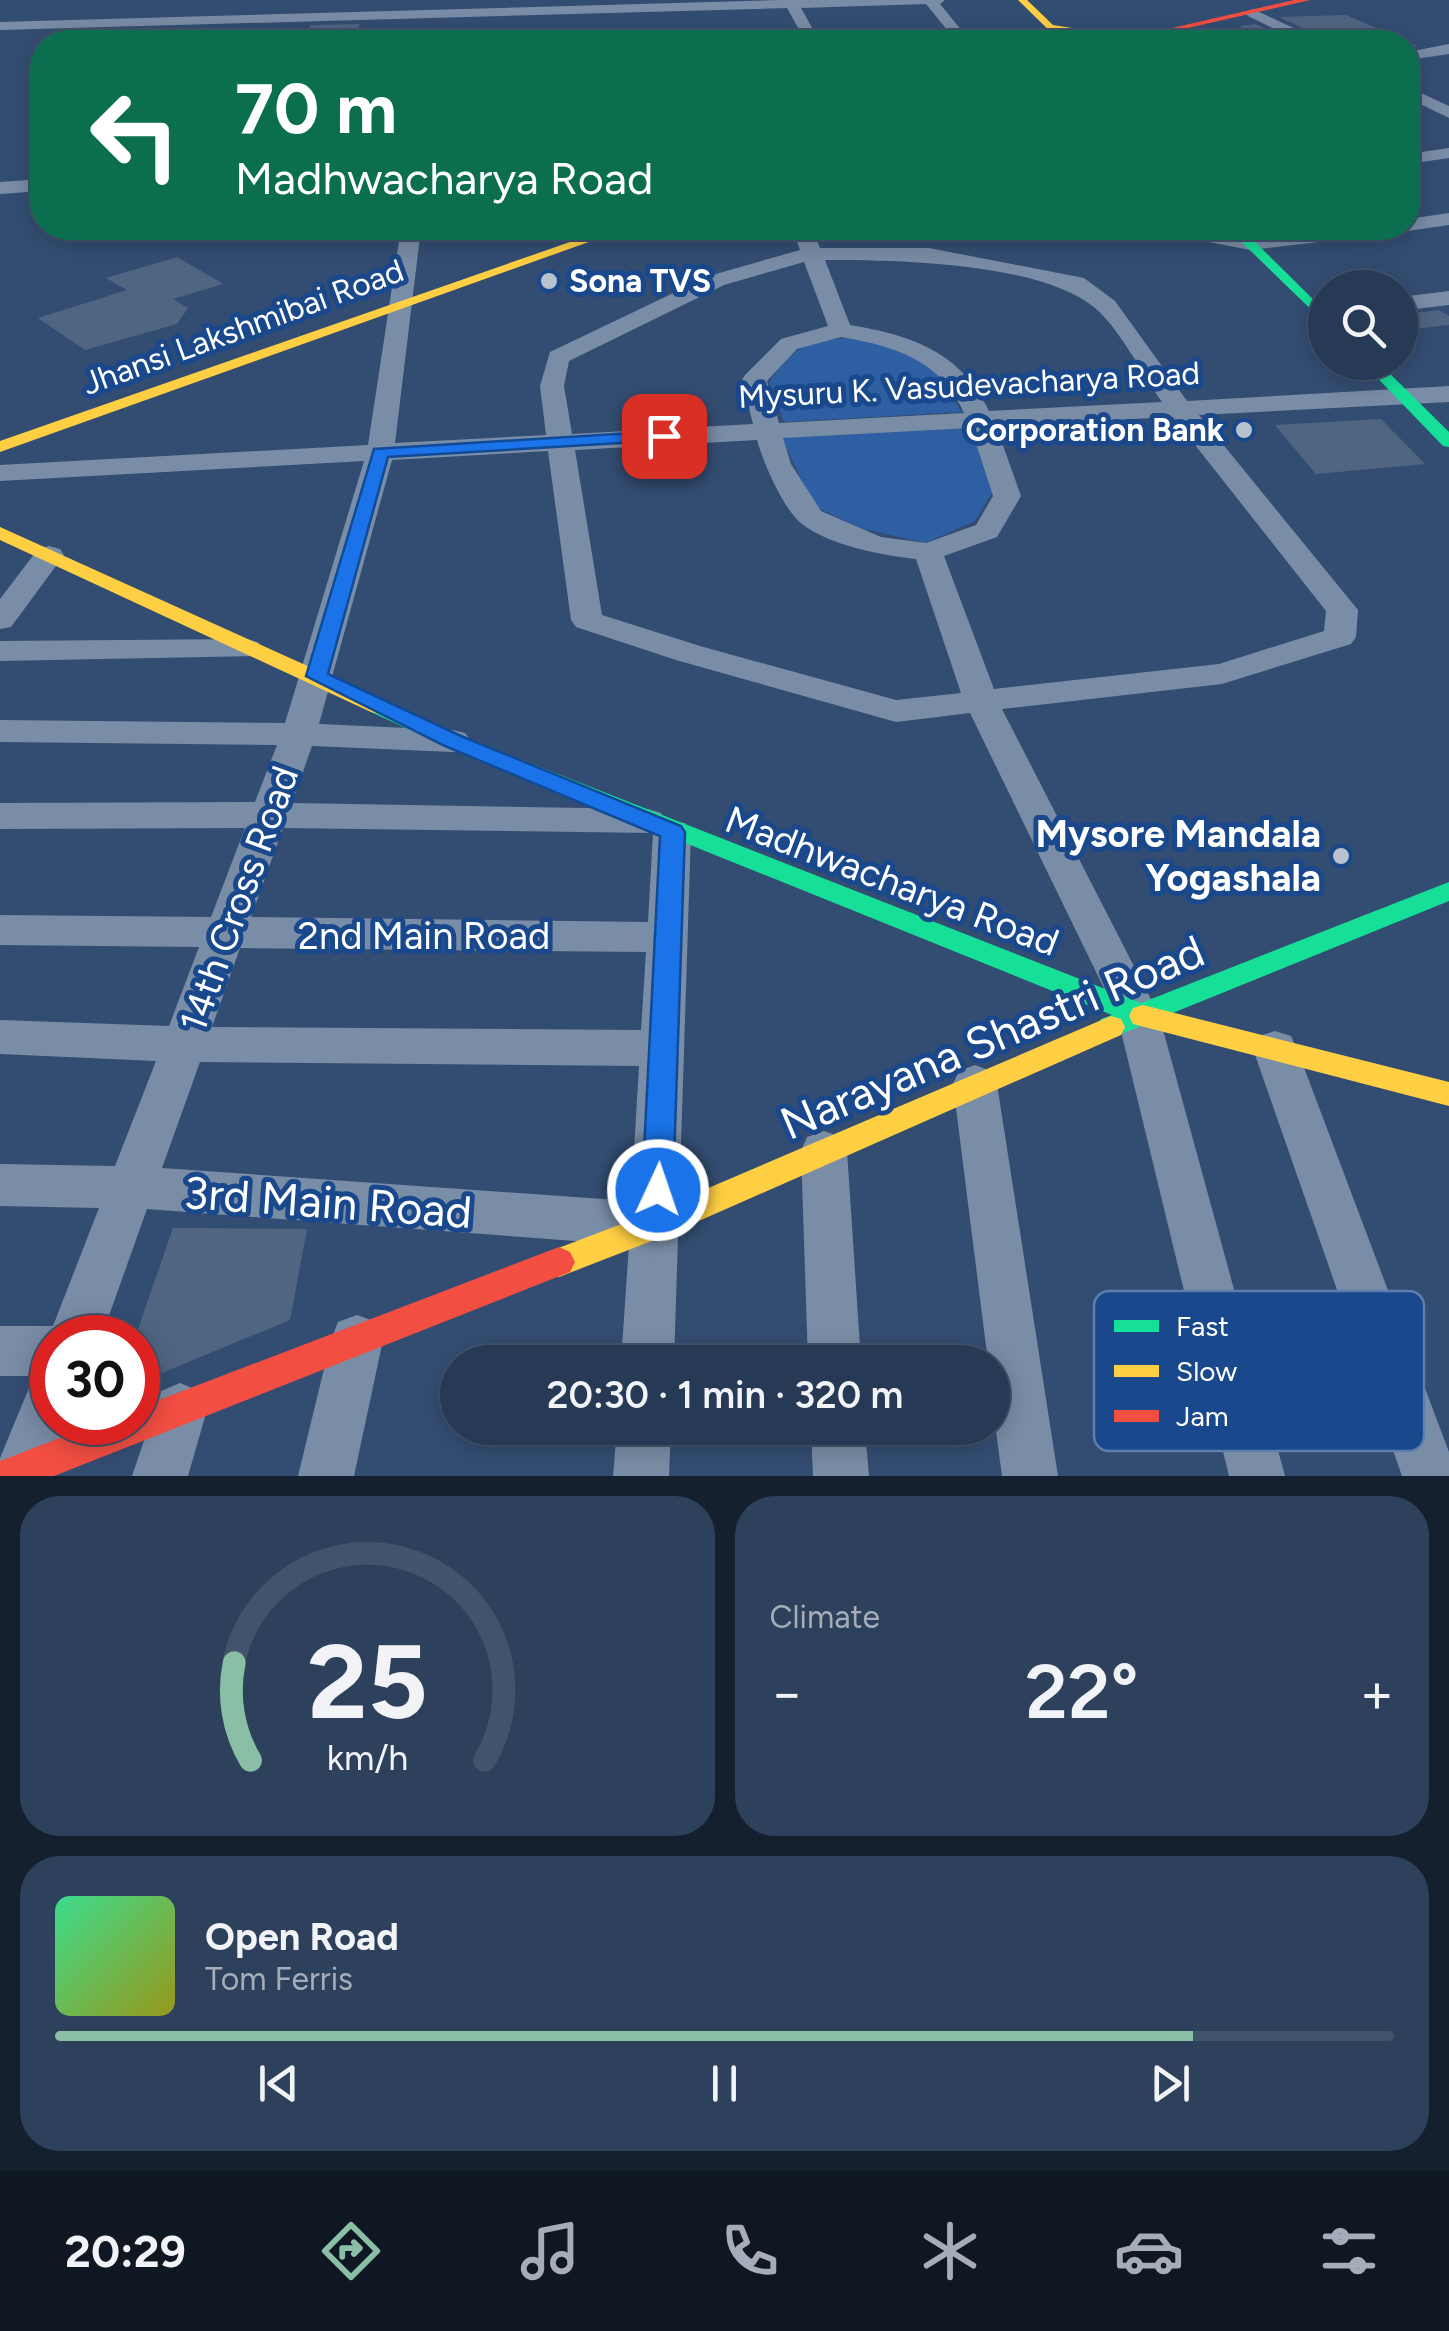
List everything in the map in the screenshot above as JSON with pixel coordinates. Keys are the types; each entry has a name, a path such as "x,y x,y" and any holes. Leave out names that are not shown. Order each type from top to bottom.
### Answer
{"street":[{"path":"199,21 216,0"},
{"path":"930,0 954,30"},
{"path":"0,26 695,3 938,0"},
{"path":"1022,0 1053,30"},
{"path":"1170,30 1306,0"},
{"path":"790,2 806,30"},
{"path":"1253,12 1288,30"},
{"path":"1420,54 1449,49"},
{"path":"1420,101 1449,97"},
{"path":"1420,103 1449,113"},
{"path":"1420,157 1449,153"},
{"path":"0,188 30,185"},
{"path":"1420,223 1449,219"},
{"name":"14th Cross Road","path":"84,1315 300,734 380,452 410,240"},
{"name":"Jhansi Lakshmibai Road","path":"0,447 587,240"},
{"path":"807,240 841,330"},
{"path":"1257,240 1308,298"},
{"path":"1259,240 1308,279"},
{"path":"929,254 1076,284 1107,306 1180,409 1342,610 1340,637 1222,674 896,711 688,653 587,620 552,386 558,356 700,290 786,257 929,254"},
{"path":"1418,302 1449,298"},
{"path":"841,330 884,335 926,350 958,375 981,418 1008,496 986,530 928,552 874,545 811,518 777,464 754,380 789,344 841,330"},
{"path":"1387,380 1449,442"},
{"path":"1418,380 1443,401"},
{"name":"Mysuru K. Vasudevacharya Road","path":"0,473 1402,395 1443,401"},
{"name":"Madhwacharya Road","path":"0,534 453,741 660,827 1138,1014 1449,1094"},
{"path":"928,552 981,700 1138,1014 1209,1291"},
{"path":"0,620 48,555"},
{"path":"0,651 247,649"},
{"path":"0,731 300,734 453,741"},
{"path":"0,816 270,815 660,827 668,937 649,1345"},
{"name":"Narayana Shastri Road","path":"18,1474 656,1225 1138,1014 1449,891"},
{"name":"2nd Main Road","path":"0,930 668,937"},
{"path":"0,1037 186,1044 664,1048"},
{"path":"1275,1049 1363,1291"},
{"path":"976,1084 1030,1476"},
{"path":"824,1151 834,1345"},
{"name":"3rd Main Road","path":"0,1185 132,1188 656,1225"},
{"path":"326,1476 357,1340"},
{"path":"0,1351 30,1351"},
{"path":"160,1476 180,1409"},
{"path":"18,1474 31,1445"},
{"path":"641,1476 643,1445"},
{"path":"839,1445 841,1476"},
{"path":"1251,1451 1257,1476"},
{"path":"1421,1451 1430,1476"}],"shaded area":[{"path":"853,337 919,358 939,377 962,412 784,422 769,382 804,346"},
{"path":"971,425 992,493 975,521 925,543 860,528 814,506 781,437"}],"building":[{"path":"1346,15 1381,30 1306,30 1279,17"},
{"path":"360,24 357,30 308,30 311,25"},
{"path":"1255,24 1268,30 1241,30 1241,26"},
{"path":"177,257 223,284 173,299 188,308 177,324 85,350 38,318 127,290 106,278"},
{"path":"1439,310 1449,316 1449,325 1418,329 1418,313"},
{"path":"1381,419 1425,464 1316,474 1275,425"},
{"path":"173,1228 307,1229 290,1320 160,1374 160,1315 143,1315"}],"traffic: fast":[{"path":"1246,240 1308,302"},
{"path":"1387,380 1449,442"},
{"path":"379,707 453,741 1143,1016"},
{"path":"1111,1027 1449,891"}],"traffic: slow":[{"path":"1022,0 1053,30"},
{"path":"1049,27 1071,30"},
{"path":"0,447 587,240"},
{"path":"0,533 379,707"},
{"path":"1143,1016 1449,1094"},
{"path":"559,1262 656,1225 1111,1027"}],"traffic: jam":[{"path":"1170,30 1306,0"},
{"path":"8,1476 559,1262"}],"place":[{"name":"Sona TVS","path":"549,281"},
{"name":"Corporation Bank","path":"1244,430"},
{"name":"Mysore Mandala Yogashala","path":"1341,856"}],"route":[{"path":"658,1190 672,832 453,741 316,676 380,452 664,436"}]}
